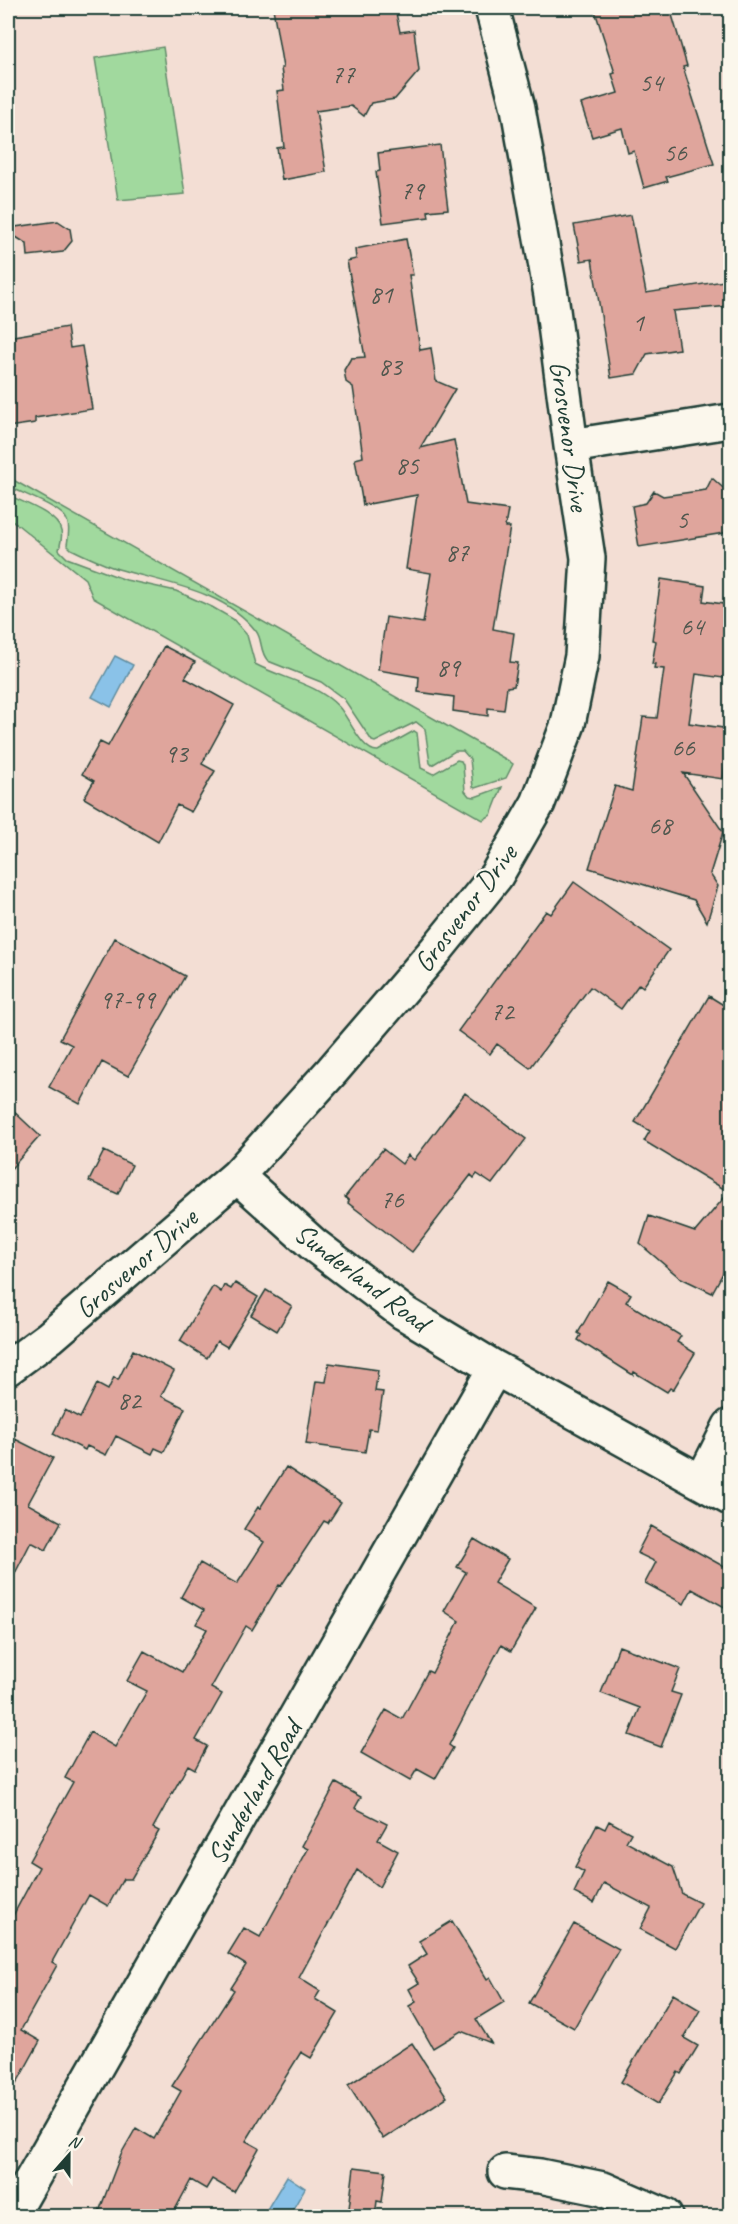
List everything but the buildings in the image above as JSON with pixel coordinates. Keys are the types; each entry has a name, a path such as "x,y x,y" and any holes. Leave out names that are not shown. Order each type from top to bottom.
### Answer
{"street":[{"name":"Grosvenor Drive","path":"8,1368 50,1337 237,1176 332,1071 496,876 538,803 568,724 582,656 588,558 551,296 518,108 492,8"},
{"path":"571,446 730,421"},
{"name":"Sunderland Road","path":"237,1176 314,1245 404,1313 495,1368 730,1498"},
{"name":"Sunderland Road","path":"11,2217 495,1368"},
{"path":"702,1482 730,1426"},
{"path":"505,2172 540,2176 603,2189 665,2217"}],"green space":[{"path":"163,47 185,194 118,200 95,58"},
{"path":"8,477 507,760 513,764 506,778 473,787 470,759 463,751 455,751 432,765 425,729 416,722 375,742 372,741 344,699 321,682 268,661 256,631 228,606 193,590 112,567 71,549 67,545 69,527 65,517 47,504 8,486"},
{"path":"8,495 39,509 53,519 62,533 59,550 67,558 126,580 176,591 233,619 247,635 255,664 310,687 330,699 343,712 361,740 372,750 378,751 414,731 417,733 421,768 433,774 457,760 461,761 465,791 469,796 475,797 502,787 491,815 483,820 93,598 85,579 8,517"}],"water":[{"path":"115,656 133,665 111,707 92,697"},
{"path":"287,2176 305,2188 289,2216 263,2216"}]}
